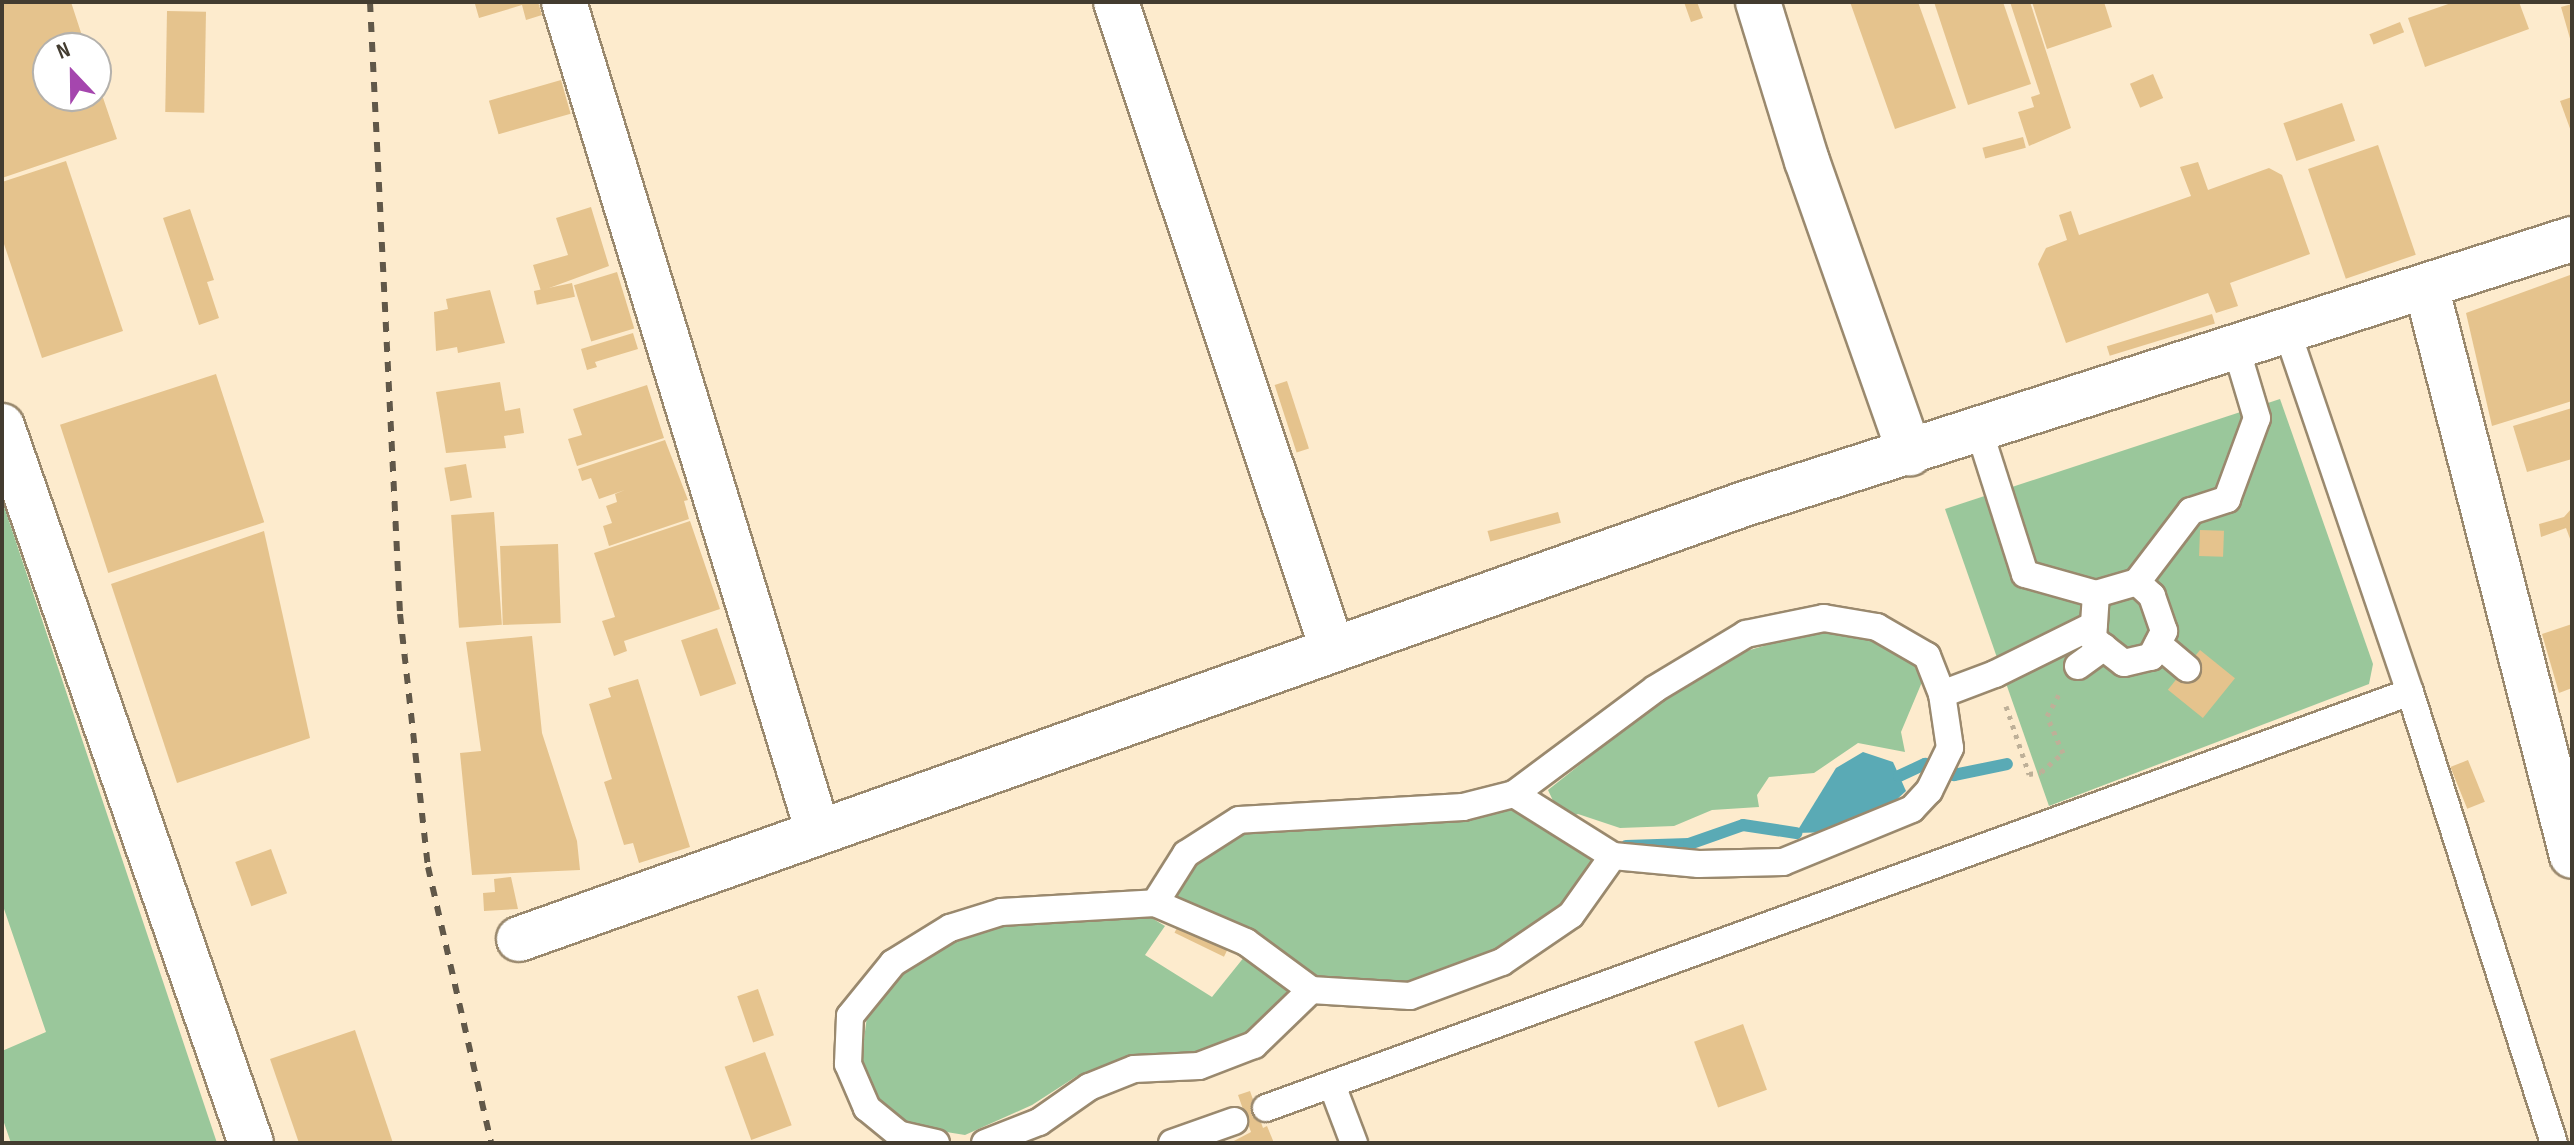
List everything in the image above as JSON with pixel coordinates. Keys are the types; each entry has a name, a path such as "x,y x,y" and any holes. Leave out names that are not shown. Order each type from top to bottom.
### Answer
{"street":[{"path":"564,2 818,832"},
{"path":"1116,2 1332,648"},
{"path":"1758,2 1807,161 1910,453"},
{"path":"519,939 1332,648 1849,468 1910,453 2572,239"},
{"path":"2426,286 2572,856"},
{"path":"2,426 251,1143"}],"lane":[{"path":"2287,331 2410,692 2554,1143"},
{"path":"1979,430 2025,574 2096,594 2137,582 2191,511 2227,499 2257,418 2236,348"},
{"path":"2096,594 2099,636 2124,663 2151,657 2164,631 2156,607 2137,582"},
{"path":"1155,903 1186,854 1239,820 1463,807 1514,794 1655,689 1746,634 1824,618 1877,627 1927,656 1942,694 1950,748 1929,791 1912,809 1783,862 1699,864 1613,856 1514,794"},
{"path":"2078,666 2099,636"},
{"path":"1942,694 2099,636"},
{"path":"2158,644 2187,668"},
{"path":"1266,1108 2410,692"},
{"path":"936,1143 900,1135 867,1108 848,1064 850,1016 893,963 950,928 1001,912 1155,903 1246,942 1311,990 1410,996 1502,962 1571,915 1613,856"},
{"path":"985,1143 1039,1122 1089,1087 1134,1069 1199,1066 1254,1045 1311,990"},
{"path":"1332,1085 1354,1143"},
{"path":"1172,1143 1234,1121"}],"path":[{"path":"2004,700 2029,774 2041,772 2063,753 2047,716 2078,666"}],"green space":[{"path":"2280,399 2373,664 2369,684 2049,806 1945,509"},
{"path":"2,500 217,1143 11,1143 2,1117 2,1051 46,1032 2,903"},
{"path":"1819,630 1873,639 1914,665 1922,682 1901,732 1905,752 1858,743 1814,773 1769,777 1757,795 1759,807 1712,810 1674,826 1620,828 1578,814 1562,820 1548,790 1669,694 1743,652"},
{"path":"1513,806 1597,860 1567,906 1499,950 1409,982 1321,980 1252,932 1175,896 1194,864 1245,829"},
{"path":"1150,917 1165,926 1145,955 1212,997 1245,956 1292,990 1252,1029 1191,1057 1132,1060 1077,1076 1032,1105 965,1135 903,1125 878,1101 861,1063 867,1016 900,972 961,938 1005,926"}],"water":[{"path":"1863,752 1893,762 1906,791 1894,802 1833,832 1796,833 1836,768"}],"building":[{"path":"2,2 71,2 81,32 32,32 32,112 108,112 117,139 2,178"},
{"path":"469,2 538,2 542,15 526,20 522,5 479,18 475,4"},
{"path":"1684,2 1697,2 1703,18 1691,22"},
{"path":"1850,2 1918,2 1956,108 1895,129"},
{"path":"1934,2 2003,2 2031,84 1968,105"},
{"path":"2010,2 2030,2 2071,128 2029,146 2018,112 2034,107 2031,97 2040,94"},
{"path":"2032,2 2104,2 2112,27 2047,49"},
{"path":"2454,2 2519,2 2529,29 2425,67 2408,18"},
{"path":"2572,4 2572,42 2571,42 2561,7"},
{"path":"167,11 206,12 204,113 165,112"},
{"path":"2400,22 2404,32 2374,45 2369,34"},
{"path":"2153,74 2163,98 2140,108 2130,84"},
{"path":"561,80 571,114 499,134 489,101"},
{"path":"2572,97 2572,134 2560,101"},
{"path":"2342,103 2355,141 2296,161 2283,123"},
{"path":"2023,137 2026,148 1985,158 1982,148"},
{"path":"2378,145 2416,255 2346,279 2308,169"},
{"path":"66,161 123,331 42,358 2,238 2,182"},
{"path":"2198,162 2208,190 2269,168 2282,175 2310,254 2230,283 2238,306 2216,313 2208,293 2066,343 2038,264 2046,248 2067,240 2059,215 2071,211 2079,235 2191,196 2180,167"},
{"path":"591,207 609,266 541,291 533,265 568,255 556,218"},
{"path":"190,209 214,280 207,282 219,318 199,325 163,218"},
{"path":"617,272 634,328 591,342 574,285"},
{"path":"2570,275 2572,401 2492,426 2466,313"},
{"path":"572,283 575,297 537,305 534,291"},
{"path":"490,290 505,343 458,353 457,347 436,351 434,312 448,309 446,299"},
{"path":"2212,314 2215,324 2110,356 2107,346"},
{"path":"633,333 638,349 595,362 597,367 587,370 581,349"},
{"path":"216,374 264,522 108,573 60,425"},
{"path":"1287,381 1309,449 1297,453 1275,385"},
{"path":"500,382 505,411 520,408 524,433 504,436 506,448 446,453 436,392"},
{"path":"647,385 664,438 577,466 568,439 582,435 573,409"},
{"path":"2572,408 2572,459 2527,472 2513,426"},
{"path":"665,440 688,500 684,501 689,519 609,546 603,526 612,523 606,506 617,502 615,494 625,490 599,499 591,478 582,481 578,469"},
{"path":"466,464 472,497 450,501 444,468"},
{"path":"2572,508 2572,544 2566,528 2541,537 2539,524 2564,517"},
{"path":"494,512 502,625 459,628 451,515"},
{"path":"1558,512 1561,523 1490,542 1487,531"},
{"path":"690,521 720,609 624,641 627,651 614,656 602,621 615,617 594,553"},
{"path":"2200,530 2224,531 2223,557 2199,556"},
{"path":"264,531 310,738 177,783 111,584"},
{"path":"558,544 561,623 503,625 500,546"},
{"path":"2572,624 2572,688 2559,693 2542,634"},
{"path":"717,628 736,684 700,696 681,640"},
{"path":"532,636 542,733 577,841 580,870 472,875 460,753 481,751 466,642"},
{"path":"2200,650 2235,678 2203,718 2168,690"},
{"path":"638,679 690,847 639,863 633,843 624,845 604,782 612,779 589,704 611,697 608,688"},
{"path":"2468,760 2485,802 2467,809 2450,767"},
{"path":"271,849 287,893 251,906 235,862"},
{"path":"511,877 518,909 484,911 483,893 495,892 494,879"},
{"path":"1189,903 1238,927 1224,957 1175,933"},
{"path":"758,989 774,1035 753,1042 737,996"},
{"path":"1743,1024 1767,1090 1718,1108 1694,1042"},
{"path":"355,1030 393,1143 299,1143 270,1059"},
{"path":"765,1052 792,1125 751,1140 725,1067"},
{"path":"1250,1091 1263,1128 1267,1126 1274,1143 1230,1143 1251,1132 1238,1095"}],"waterway":[{"path":"1899,776 1925,764 1954,775 2007,764"},
{"path":"1626,846 1689,844 1743,825 1796,833"}],"railway":[{"path":"370,2 400,614 428,867 491,1143"}]}
